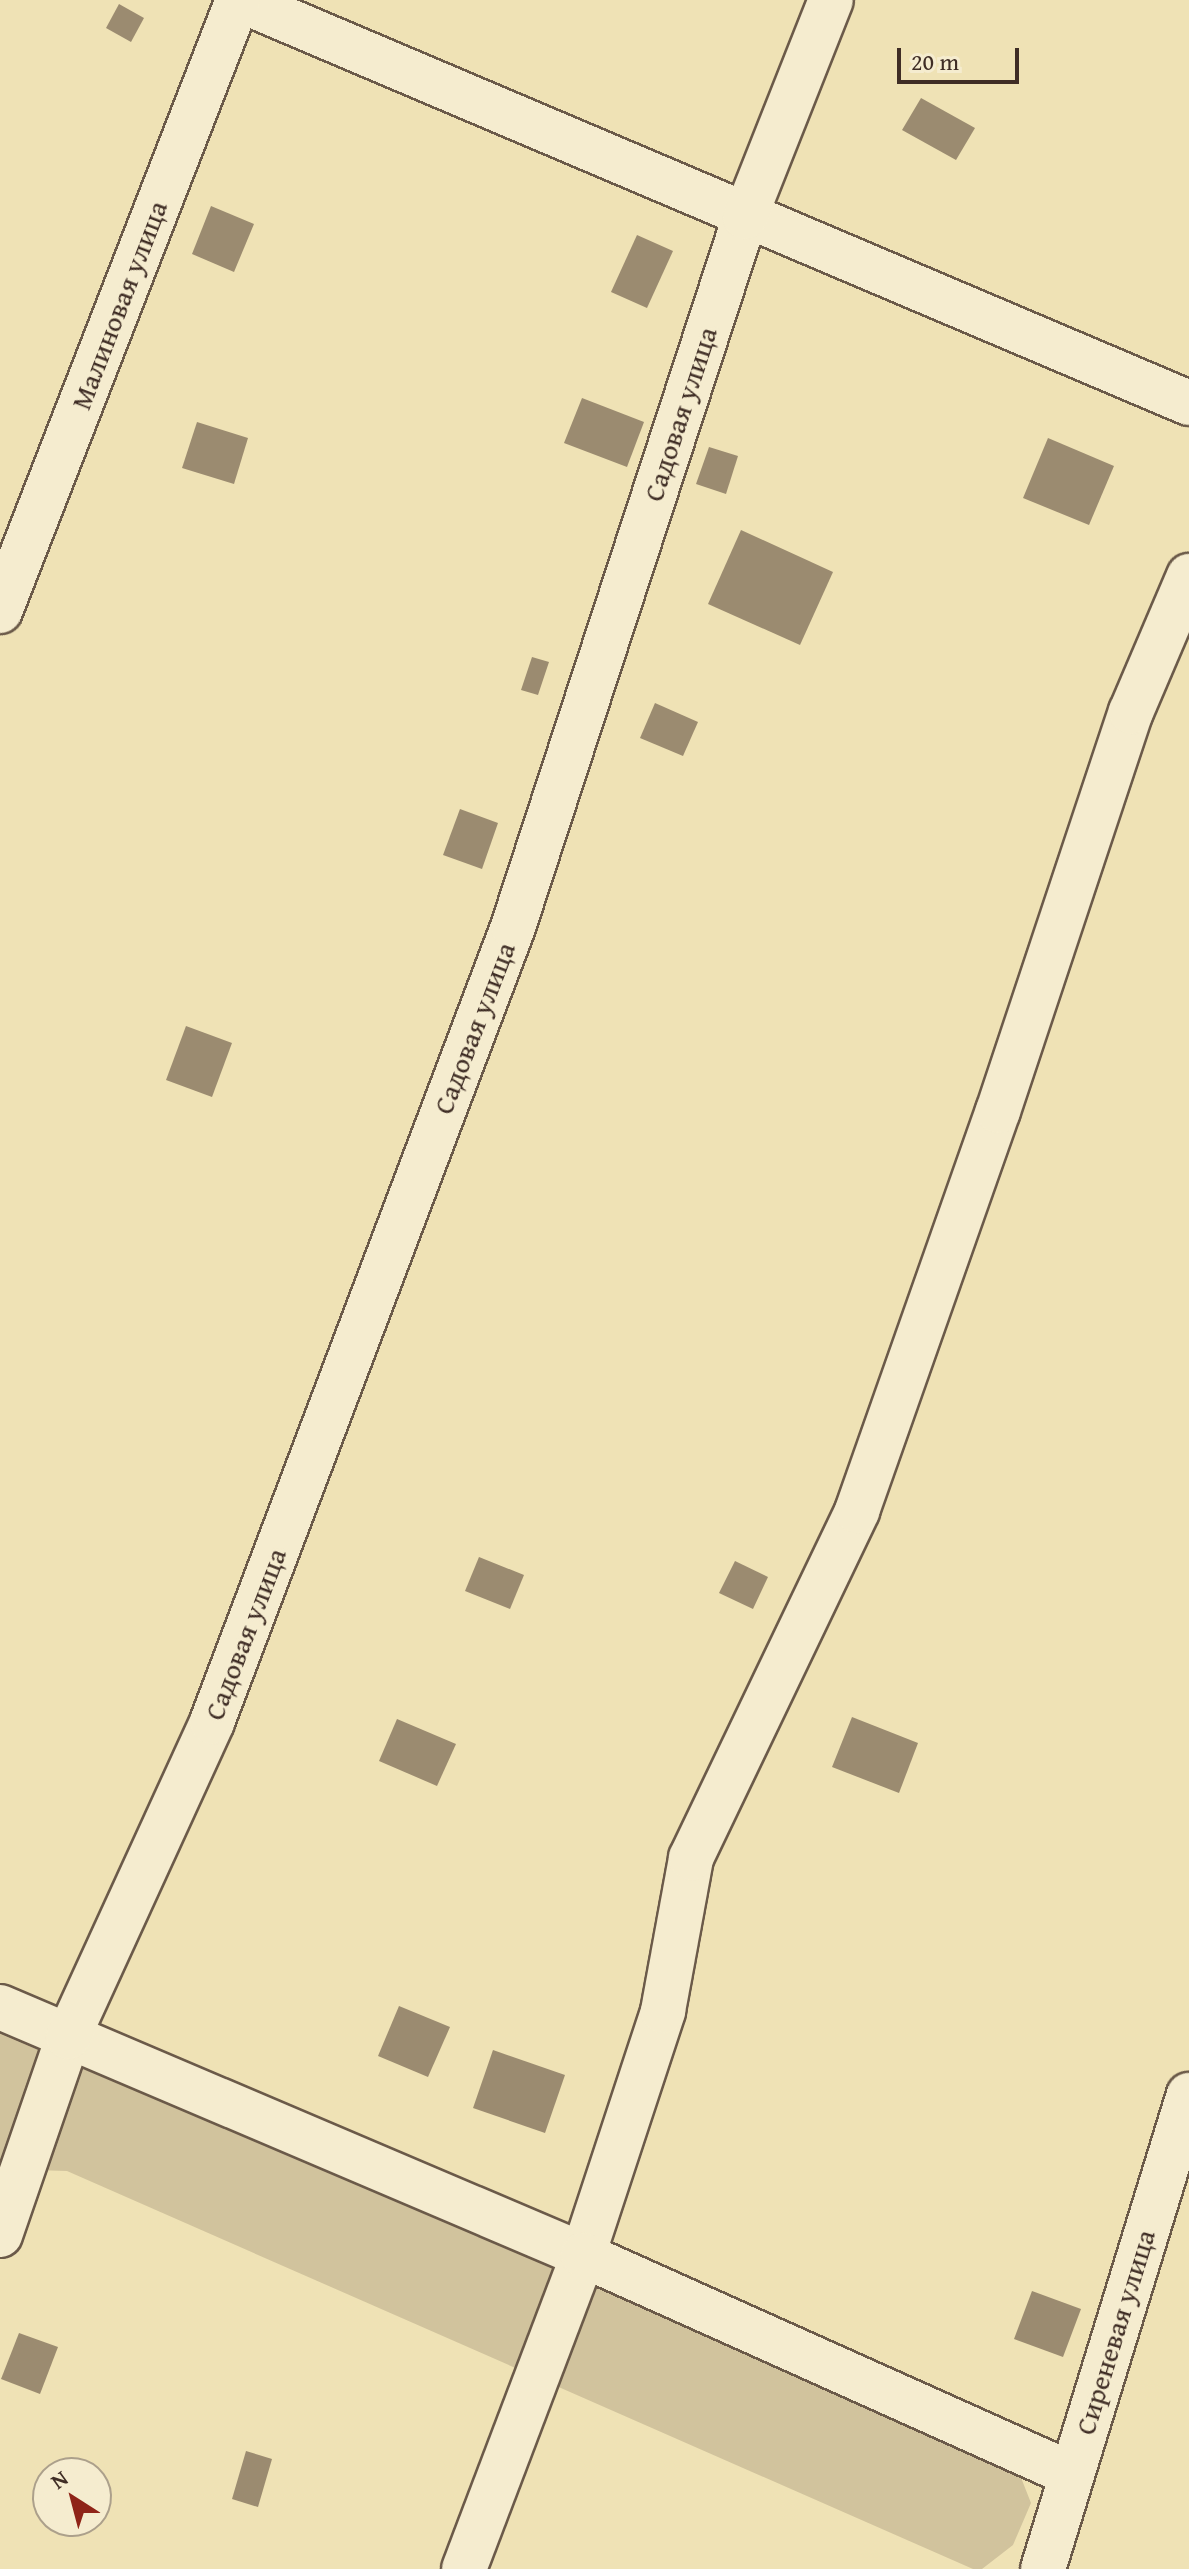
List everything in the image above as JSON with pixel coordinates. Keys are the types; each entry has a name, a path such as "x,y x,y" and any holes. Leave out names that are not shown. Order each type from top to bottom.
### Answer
{"street":[{"path":"239,0 1189,403"},
{"name":"Малиновая улица","path":"0,611 239,0"},
{"name":"Садовая улица","path":"0,2235 68,2037 212,1722 513,927 745,217 831,0"},
{"path":"464,2569 583,2255 663,2011 691,1858 857,1511 998,1111 1131,712 1189,576"},
{"path":"0,2007 583,2255 1071,2474"},
{"name":"Сиреневая улица","path":"1043,2569 1189,2095"}],"shaded area":[{"path":"0,2034 983,2444 1018,2470 1031,2503 1013,2545 982,2569 973,2569 67,2171 0,2169"}],"building":[{"path":"119,4 144,18 131,42 106,28"},
{"path":"921,98 975,128 956,160 902,130"},
{"path":"211,206 254,224 234,272 192,254"},
{"path":"637,235 673,251 647,308 611,292"},
{"path":"582,398 644,422 627,467 564,443"},
{"path":"197,422 248,438 234,484 182,468"},
{"path":"1048,438 1114,466 1089,525 1023,498"},
{"path":"709,447 738,456 726,494 696,484"},
{"path":"741,530 833,572 800,645 708,604"},
{"path":"532,657 549,662 538,695 521,690"},
{"path":"655,703 698,722 683,756 640,738"},
{"path":"460,809 498,823 482,869 443,855"},
{"path":"186,1026 232,1043 212,1097 166,1080"},
{"path":"479,1557 524,1575 510,1609 465,1591"},
{"path":"735,1561 768,1577 753,1609 719,1593"},
{"path":"852,1717 918,1743 899,1793 832,1767"},
{"path":"397,1719 456,1744 437,1786 379,1761"},
{"path":"399,2006 450,2027 428,2077 378,2056"},
{"path":"493,2050 565,2075 545,2133 473,2108"},
{"path":"1032,2291 1081,2309 1063,2357 1014,2339"},
{"path":"19,2333 58,2347 40,2394 1,2379"},
{"path":"246,2451 272,2459 258,2507 232,2499"}]}
